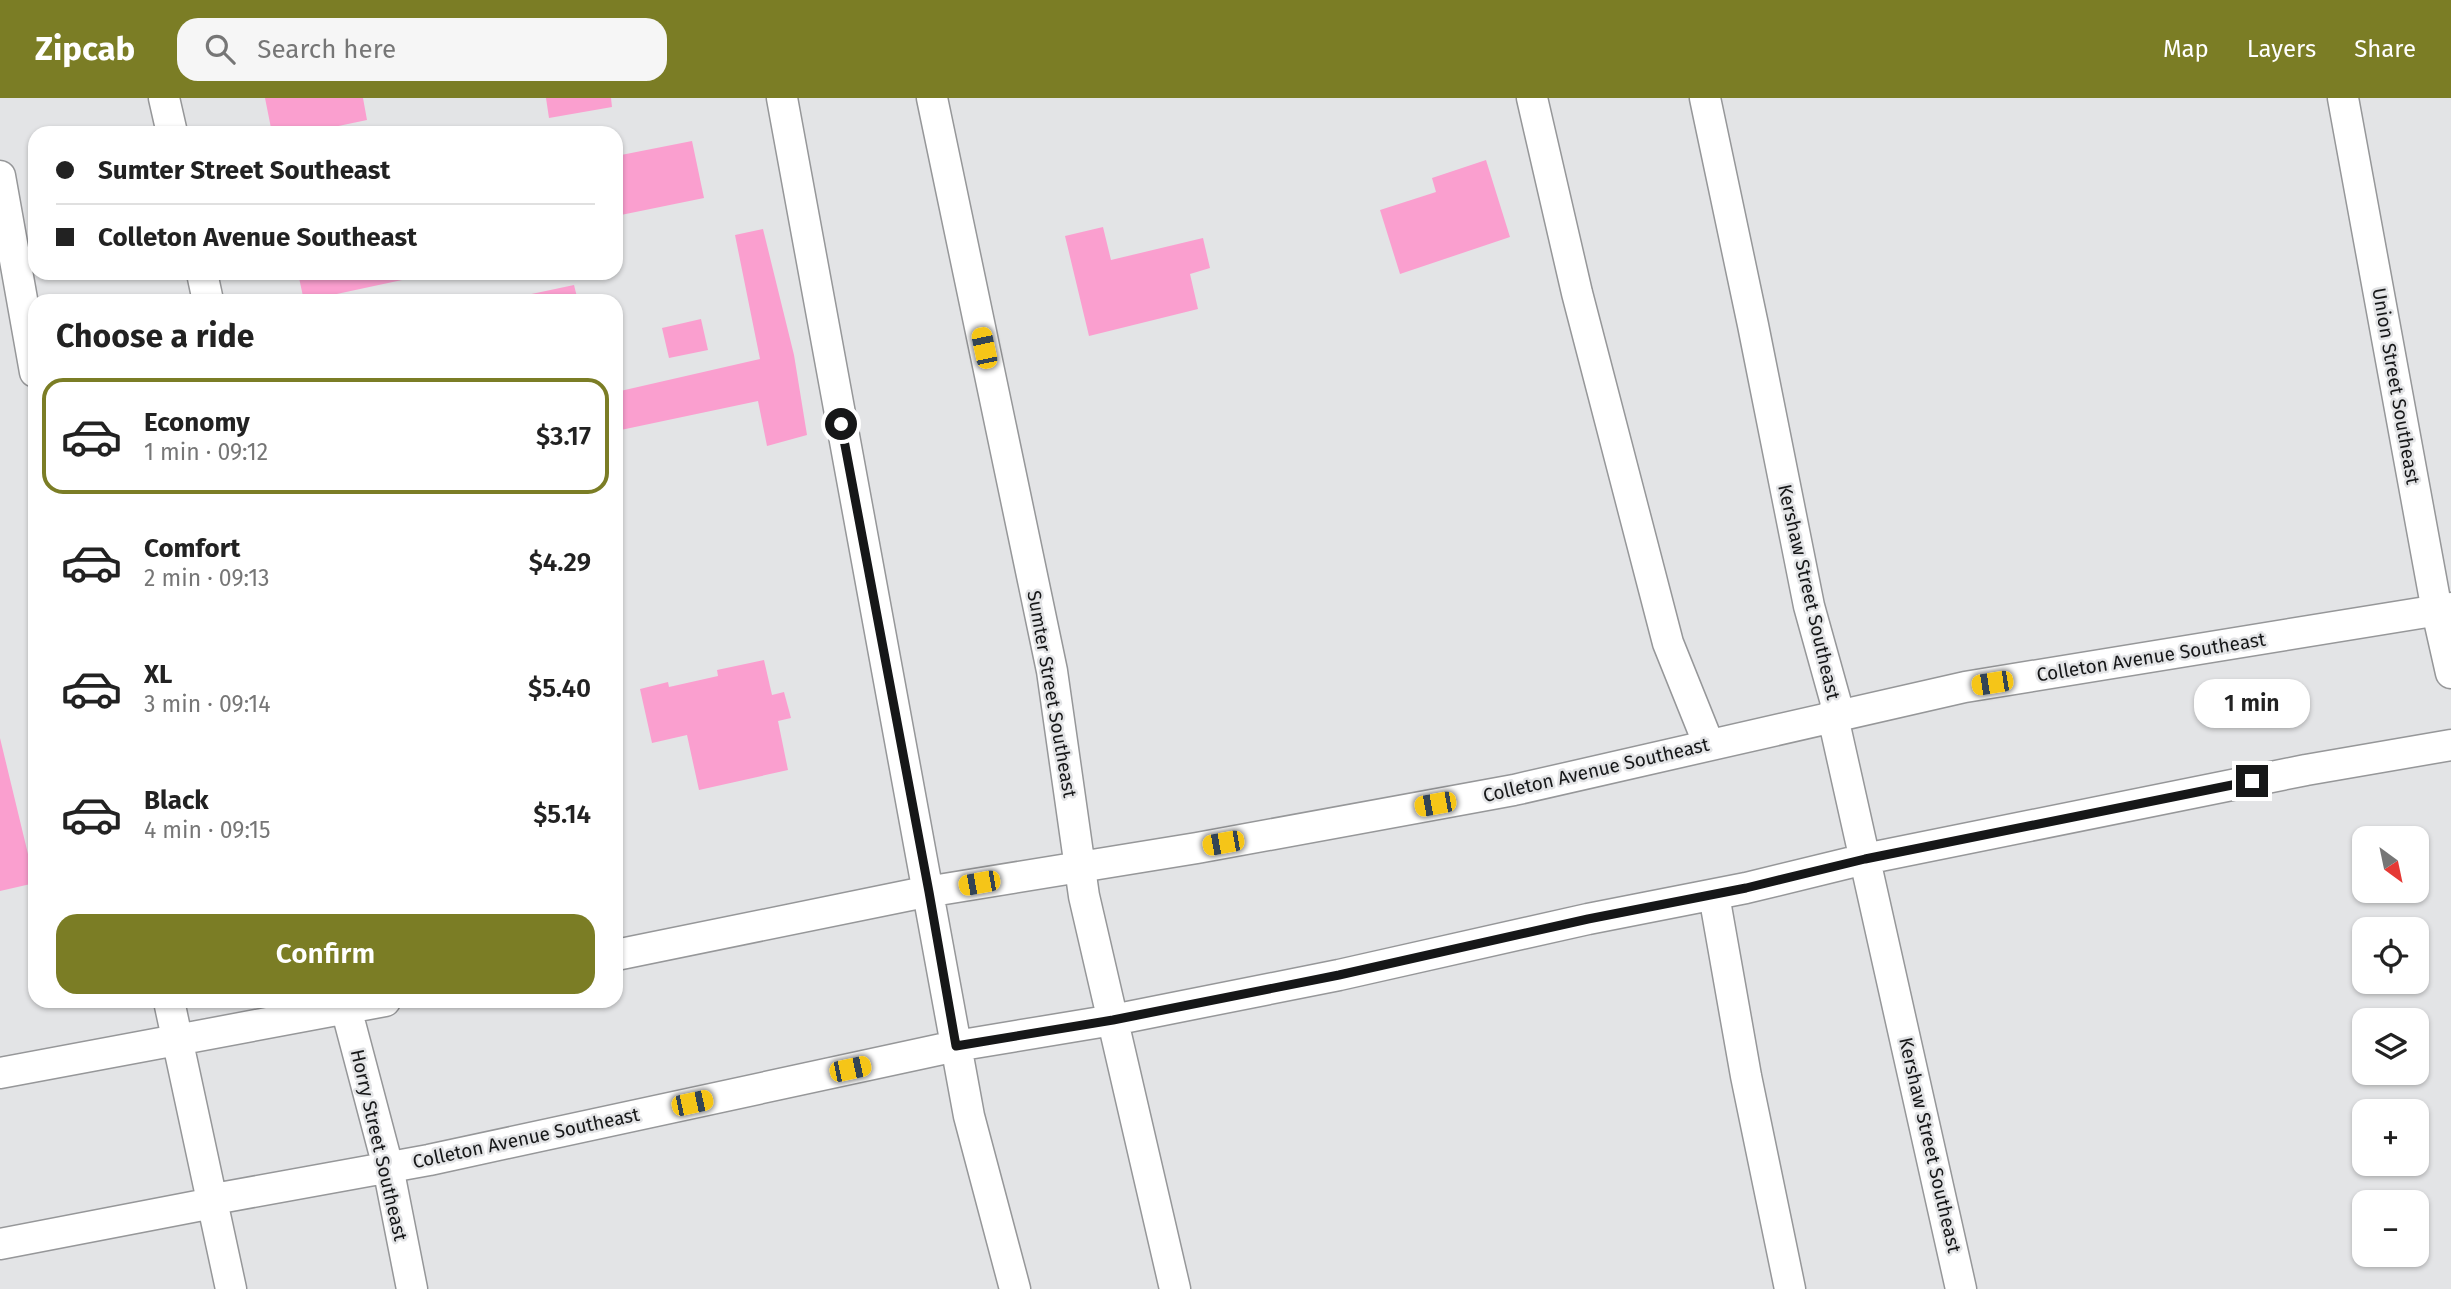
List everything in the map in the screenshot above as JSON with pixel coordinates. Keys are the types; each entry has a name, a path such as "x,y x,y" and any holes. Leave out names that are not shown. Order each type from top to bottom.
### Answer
{"street":[{"path":"164,98 170,126"},
{"path":"782,98 969,1116 1015,1289"},
{"name":"Sumter Street Southeast","path":"932,98 1052,671 1084,897 1175,1289"},
{"path":"1532,98 1577,293 1668,643 1709,745"},
{"name":"Kershaw Street Southeast","path":"1705,98 1809,606 1836,703 1833,717 1961,1289"},
{"name":"Union Street Southeast","path":"2343,98 2444,609 2451,673"},
{"path":"0,176 28,334"},
{"name":"Colleton Avenue Southeast","path":"623,954 929,892 1210,846 1514,790 1965,687 2444,609"},
{"name":"Colleton Avenue Southeast","path":"0,1244 388,1167 956,1046 1113,1020 1339,975 1588,919 1714,895 1865,859 2306,770 2451,745"},
{"path":"1714,895 1746,1076 1790,1289"},
{"path":"171,1008 231,1289"},
{"path":"0,1073 332,1008"},
{"name":"Horry Street Southeast","path":"348,1008 388,1167 412,1289"}],"building":[{"path":"265,98 363,98 367,120 338,126 271,126"},
{"path":"546,98 611,98 612,107 549,118"},
{"path":"692,141 704,198 623,215 623,155"},
{"path":"1486,160 1510,237 1400,274 1380,210 1436,192 1432,178"},
{"path":"1103,227 1111,260 1203,238 1210,268 1190,274 1198,309 1089,336 1065,236"},
{"path":"763,229 794,355 807,435 767,446 758,401 623,430 623,390 760,359 735,235"},
{"path":"300,280 402,280 337,294 302,294"},
{"path":"574,285 576,294 531,294"},
{"path":"701,319 708,350 669,358 662,328"},
{"path":"764,660 772,695 784,692 791,718 778,721 788,770 699,790 687,735 652,743 640,689 668,682 669,687 718,676 717,670"},
{"path":"0,738 28,854 28,885 0,891"}],"route":[{"path":"841,424 956,1046 1113,1020 1339,975 1588,919 1746,888 1865,859 2252,781"}]}
